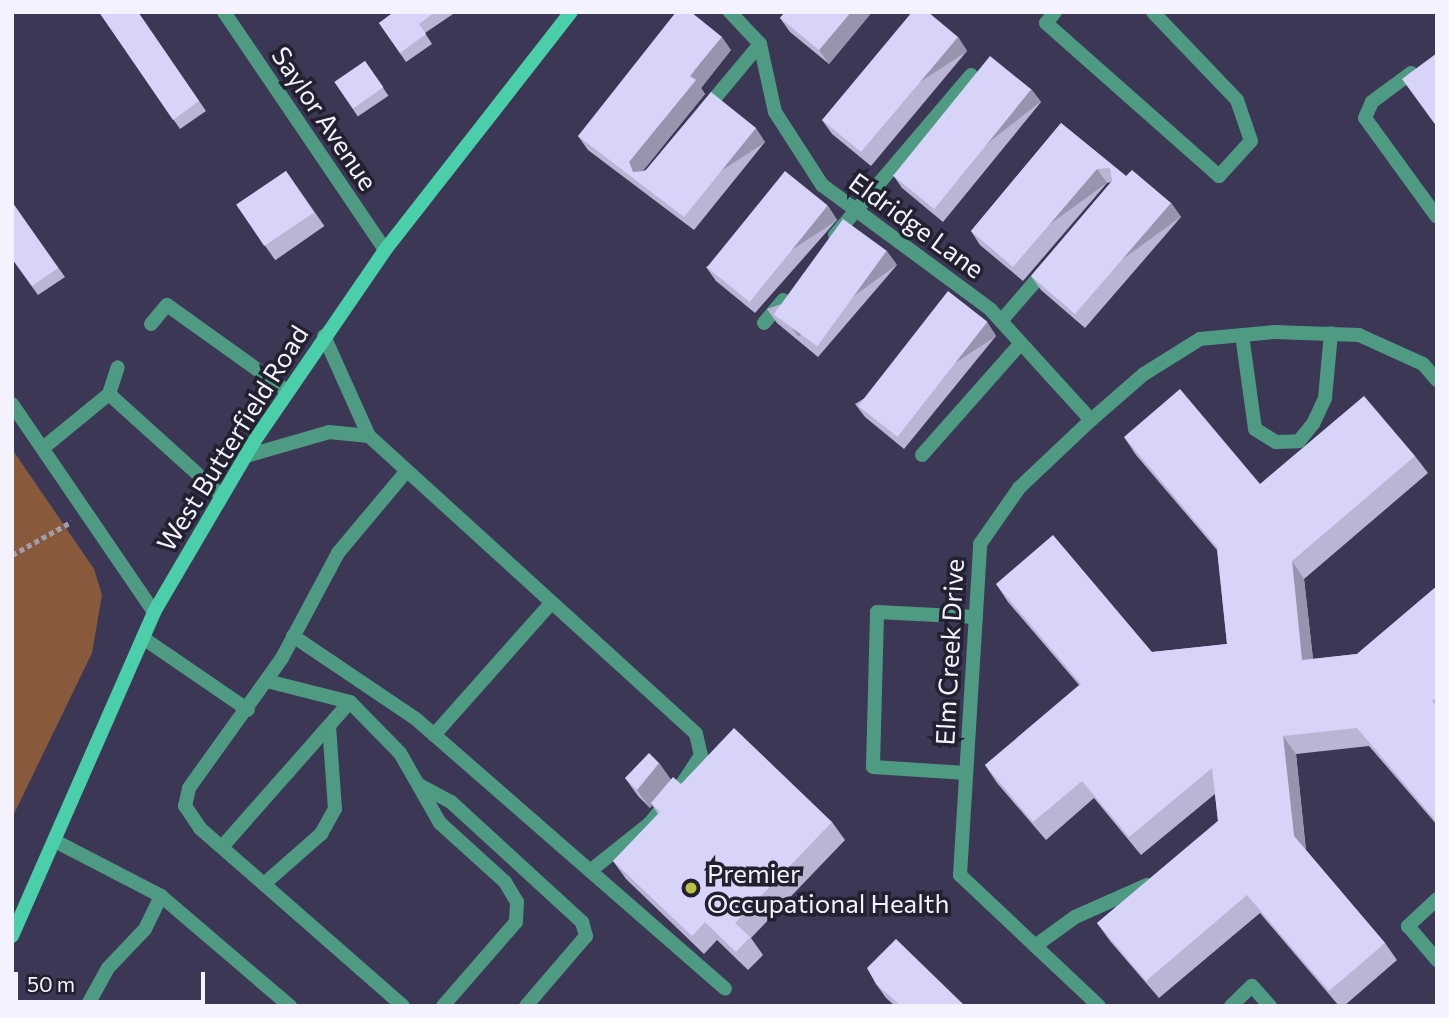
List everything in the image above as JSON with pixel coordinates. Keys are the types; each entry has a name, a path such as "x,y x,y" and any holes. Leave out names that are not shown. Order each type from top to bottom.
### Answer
{"main road":[{"name":"West Butterfield Road","path":"12,936 155,612 246,456 324,336 385,250 572,12"}],"street":[{"name":"Saylor Avenue","path":"225,12 385,250"},
{"path":"690,128 760,44 730,12"},
{"path":"1055,12 1046,23 1219,176 1251,141 1237,100 1153,12"},
{"name":"Eldridge Lane","path":"760,44 775,112 795,151 853,212 1001,321 1091,420"},
{"path":"1411,73 1372,102 1364,118 1437,217"},
{"path":"821,253 971,75"},
{"path":"1001,321 1053,260"},
{"path":"764,323 797,283"},
{"path":"151,324 167,305 287,391"},
{"path":"1242,335 1255,429 1276,442 1299,441 1313,424 1325,398 1331,333"},
{"name":"Elm Creek Drive","path":"1100,1006 960,875 980,544 1018,488 1144,374 1200,339 1242,335 1359,334 1423,364 1437,380"},
{"path":"324,336 369,436 405,473 696,734 701,755 649,824 590,871"},
{"path":"922,455 1021,343"},
{"path":"43,448 109,394 118,367"},
{"path":"109,394 222,496"},
{"path":"12,404 155,612"},
{"path":"246,456 329,432 369,436"},
{"path":"403,1006 222,847 185,806 189,788 267,681 338,553 405,473"},
{"path":"433,735 551,603"},
{"path":"967,773 873,767 877,612 976,617"},
{"path":"293,636 433,735 725,989"},
{"path":"143,638 248,710"},
{"path":"267,681 350,702 400,753 440,823 505,882 517,902 516,922 443,1006"},
{"path":"222,847 350,702"},
{"path":"264,884 321,834 335,809 329,726"},
{"path":"418,784 451,802 582,922 586,936 526,1006"},
{"path":"55,841 161,895 290,1006"},
{"path":"1035,946 1075,917 1121,900 1157,877"},
{"path":"87,1006 108,968 145,929 161,895"},
{"path":"1437,899 1408,926 1437,960"},
{"path":"1231,1006 1252,986 1270,1006"}],"path":[{"path":"12,555 86,512"}],"shaded area":[{"path":"12,449 94,569 102,595 92,653 12,818"}],"building":[{"path":"99,12 138,12 199,101 173,120"},
{"path":"394,12 435,12 419,24 426,34 400,53 379,23"},
{"path":"676,12 691,12 722,37 690,76 696,80 629,162 633,172 645,171 711,92 756,128 684,217 578,136"},
{"path":"785,12 851,12 819,50 780,18"},
{"path":"912,12 928,12 958,37 861,152 822,120"},
{"path":"1437,53 1437,127 1402,79"},
{"path":"990,56 1031,89 934,209 893,176"},
{"path":"365,61 383,87 353,108 335,82"},
{"path":"1061,123 1126,176 1132,170 1171,203 1075,314 1031,276 1112,181 1110,168 1097,169 1013,267 971,231"},
{"path":"286,171 314,212 264,246 236,205"},
{"path":"785,171 828,206 750,302 707,267"},
{"path":"12,202 58,268 32,286 12,258"},
{"path":"843,219 887,251 817,346 774,314"},
{"path":"948,291 987,322 898,437 858,406"},
{"path":"1180,389 1260,484 1364,396 1415,456 1292,561 1302,660 1357,654 1437,586 1437,697 1432,701 1437,706 1437,822 1357,728 1283,736 1294,836 1385,943 1329,991 1247,895 1146,981 1097,923 1218,821 1212,768 1129,837 1082,781 1033,822 985,765 1081,684 996,584 1053,535 1152,652 1227,644 1217,547 1124,437"},
{"path":"734,728 832,822 735,923 750,937 736,952 705,922 692,936 613,861 660,812 651,803 673,777 681,784"},
{"path":"649,753 659,763 637,790 625,778"},
{"path":"896,939 965,1006 901,1006 876,984 867,968"}],"place":[{"name":"Premier Occupational Health","path":"691,888"}]}
